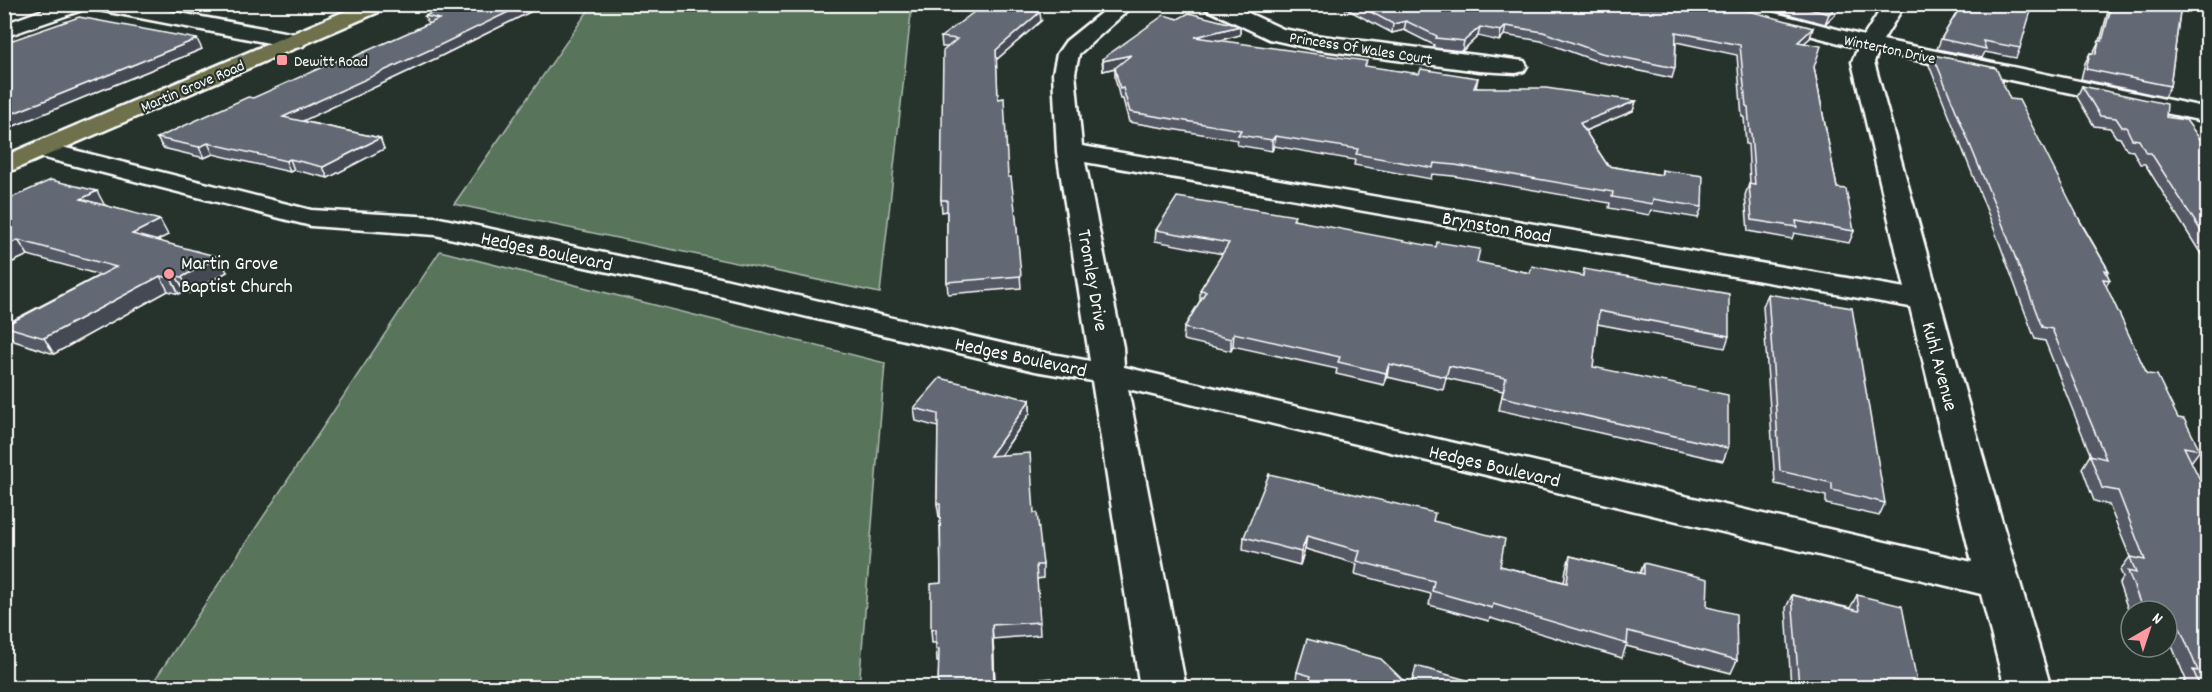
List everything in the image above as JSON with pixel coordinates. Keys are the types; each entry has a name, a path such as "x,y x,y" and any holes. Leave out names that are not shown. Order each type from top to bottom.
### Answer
{"main road":[{"name":"Martin Grove Road","path":"4,166 381,4"}],"street":[{"path":"4,31 80,4"},
{"path":"95,4 295,41"},
{"name":"Tromley Drive","path":"1125,4 1084,35 1068,54 1064,73 1070,152 1106,347 1108,374 1163,687"},
{"name":"Princess Of Wales Court","path":"1211,4 1277,34 1314,42 1467,63 1516,66"},
{"name":"Winterton Drive","path":"1715,4 1793,26 1870,44 2208,115"},
{"path":"1870,44 1894,4"},
{"name":"Kuhl Avenue","path":"1870,44 1863,62 1923,300 2028,687"},
{"name":"Hedges Boulevard","path":"42,150 311,218 435,226 708,284 1035,361 1108,374 1998,583"},
{"name":"Brynston Road","path":"1070,152 1923,300"}],"green space":[{"path":"592,5 912,5 880,293 454,204"},
{"path":"440,251 885,363 859,687 150,687"}],"building":[{"path":"452,4 525,4 283,117 380,138 323,167 208,143 199,147 157,138 338,60 344,62 439,19 425,16"},
{"path":"1356,4 1723,4 1813,28 1798,42 1821,46 1814,67 1837,188 1846,189 1854,231 1796,221 1797,227 1752,220 1749,184 1755,185 1740,45 1676,32 1675,68 1601,53 1543,32 1506,26 1501,31 1480,27 1464,41 1436,38 1437,36 1406,21 1393,24"},
{"path":"1790,4 1839,4 1829,14"},
{"path":"1962,4 2033,4 2020,48 1983,41 1986,49 1941,39"},
{"path":"2112,4 2181,4 2170,86 2086,69 2090,53 2096,54 2099,41 2102,41"},
{"path":"995,5 1040,12 996,50 998,99 1004,98 1008,177 1011,177 1021,276 947,282 947,200 941,200 943,51 957,39 941,37 978,9 988,11"},
{"path":"1189,13 1240,26 1195,37 1367,61 1365,66 1419,74 1421,69 1478,78 1474,88 1546,88 1636,101 1580,123 1608,166 1662,175 1662,170 1703,176 1702,207 1653,199 1652,204 1612,197 1613,192 1455,165 1434,163 1433,168 1356,154 1358,149 1275,136 1272,140 1238,135 1241,130 1130,112 1123,88 1120,89 1115,68 1131,55 1103,61 1102,59 1164,15 1178,19"},
{"path":"79,17 197,39 4,117 4,43"},
{"path":"1933,55 1996,68 2010,99 2019,100 2083,227 2109,271 2105,270 2110,280 2103,279 2147,374 2157,375 2178,418 2184,419 2200,450 2184,447 2208,496 2208,687 2200,687 2193,670 2198,671 2179,626 2179,599 2139,599 2128,571 2136,573 2130,557 2145,560 2118,491 2102,488 2090,455 2106,459 2052,329 2042,327"},
{"path":"2082,86 2167,104 2166,117 2186,120 2208,150 2208,242 2151,153 2146,153 2139,140 2132,139 2126,127 2122,127 2116,118 2100,116"},
{"path":"51,180 97,191 81,199 160,220 132,234 219,257 182,277 160,276 44,338 4,326 116,267 18,240 4,246 4,201"},
{"path":"1177,197 1295,216 1293,220 1436,247 1437,242 1480,249 1477,262 1530,273 1532,266 1583,276 1584,269 1729,294 1729,336 1599,311 1593,367 1728,395 1728,448 1502,397 1506,378 1449,366 1446,377 1389,364 1386,373 1338,362 1340,357 1234,333 1231,339 1184,328 1206,291 1200,290 1229,243 1156,230"},
{"path":"1768,294 1852,308 1885,503 1832,490 1832,483 1780,471"},
{"path":"940,378 1030,400 990,456 1030,453 1034,513 1037,513 1043,565 1036,565 1040,622 992,625 994,683 1052,678 1053,687 938,687 939,649 936,649 936,629 931,630 931,584 941,583 940,504 937,504 938,414 914,408"},
{"path":"1269,474 1435,513 1433,521 1505,539 1500,566 1567,583 1570,556 1644,574 1644,563 1708,579 1707,607 1736,614 1737,660 1628,631 1627,644 1493,604 1492,608 1432,591 1434,581 1357,561 1360,551 1307,536 1301,552 1244,537"},
{"path":"1792,595 1859,611 1857,595 1902,606 1918,687 1799,687"},
{"path":"1307,639 1381,659 1410,687 1308,687 1311,676 1297,672"},
{"path":"1416,666 1492,687 1411,687"}],"place":[{"name":"Dewitt Road","path":"282,60"},
{"name":"Martin Grove Baptist Church","path":"169,274"}]}
